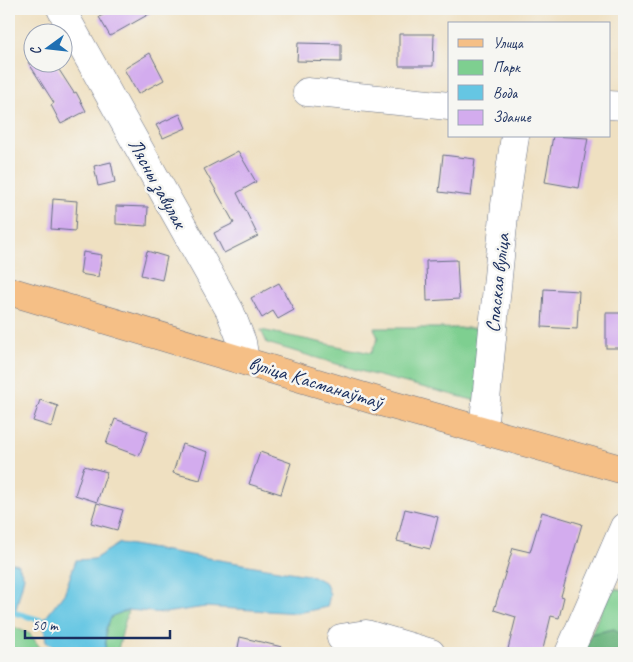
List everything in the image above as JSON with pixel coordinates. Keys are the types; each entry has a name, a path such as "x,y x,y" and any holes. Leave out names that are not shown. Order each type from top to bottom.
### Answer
{"main road":[{"name":"вуліца Касманаўтаў","path":"9,291 624,470"}],"street":[{"name":"Лясны завулак","path":"62,9 230,311 242,342 245,361"},
{"path":"307,92 448,106"},
{"path":"610,105 624,106"},
{"name":"Спаская вуліца","path":"483,430 505,205 515,138"},
{"path":"569,653 624,527"},
{"path":"341,638 366,634 431,653"}],"green space":[{"path":"374,328 488,328 481,402 367,373 267,343 261,330 371,353 378,338"},
{"path":"616,588 624,592 624,637 614,629 591,634 607,598"},
{"path":"128,610 117,653 105,653 106,628 112,616"},
{"path":"9,625 30,634 44,653 9,653"},
{"path":"614,629 624,637 624,653 583,653 591,634"}],"water":[{"path":"120,543 313,576 326,583 330,595 327,607 298,613 205,607 164,613 128,610 112,616 106,628 105,653 65,653 46,642 43,621 64,594 76,560 94,559"},
{"path":"9,562 18,564 24,577 15,613 9,619"}],"building":[{"path":"114,9 158,9 110,36 99,17"},
{"path":"399,34 434,34 433,66 399,66"},
{"path":"298,43 341,44 341,62 297,61"},
{"path":"150,53 164,80 138,94 124,69"},
{"path":"34,72 60,72 74,93 76,92 86,111 61,124 51,105 54,103"},
{"path":"180,114 186,128 163,138 156,125"},
{"path":"553,138 588,138 579,188 545,182"},
{"path":"238,151 256,182 237,193 258,236 224,253 214,233 234,223 204,169"},
{"path":"443,155 475,159 471,196 439,192"},
{"path":"111,162 115,182 98,186 94,166"},
{"path":"53,199 77,201 75,231 51,229"},
{"path":"116,206 148,207 147,226 116,224"},
{"path":"147,251 167,257 162,280 141,275"},
{"path":"83,252 102,255 98,277 80,274"},
{"path":"457,260 459,299 427,301 426,261"},
{"path":"279,283 294,310 278,319 273,311 262,318 251,298"},
{"path":"544,289 579,291 577,329 542,327"},
{"path":"606,313 624,313 624,348 606,348"},
{"path":"40,400 58,406 52,427 33,421"},
{"path":"115,419 148,431 139,456 106,444"},
{"path":"182,444 208,452 200,480 173,473"},
{"path":"260,452 291,463 281,494 249,484"},
{"path":"84,466 107,472 97,502 75,495"},
{"path":"97,503 123,510 117,530 91,523"},
{"path":"405,509 438,517 430,549 397,541"},
{"path":"542,512 582,524 561,596 564,597 559,618 551,616 542,653 507,653 516,617 494,610 513,548 530,552"},
{"path":"240,637 282,647 282,653 237,653"}],"waterway":[{"path":"9,611 50,623"}]}
